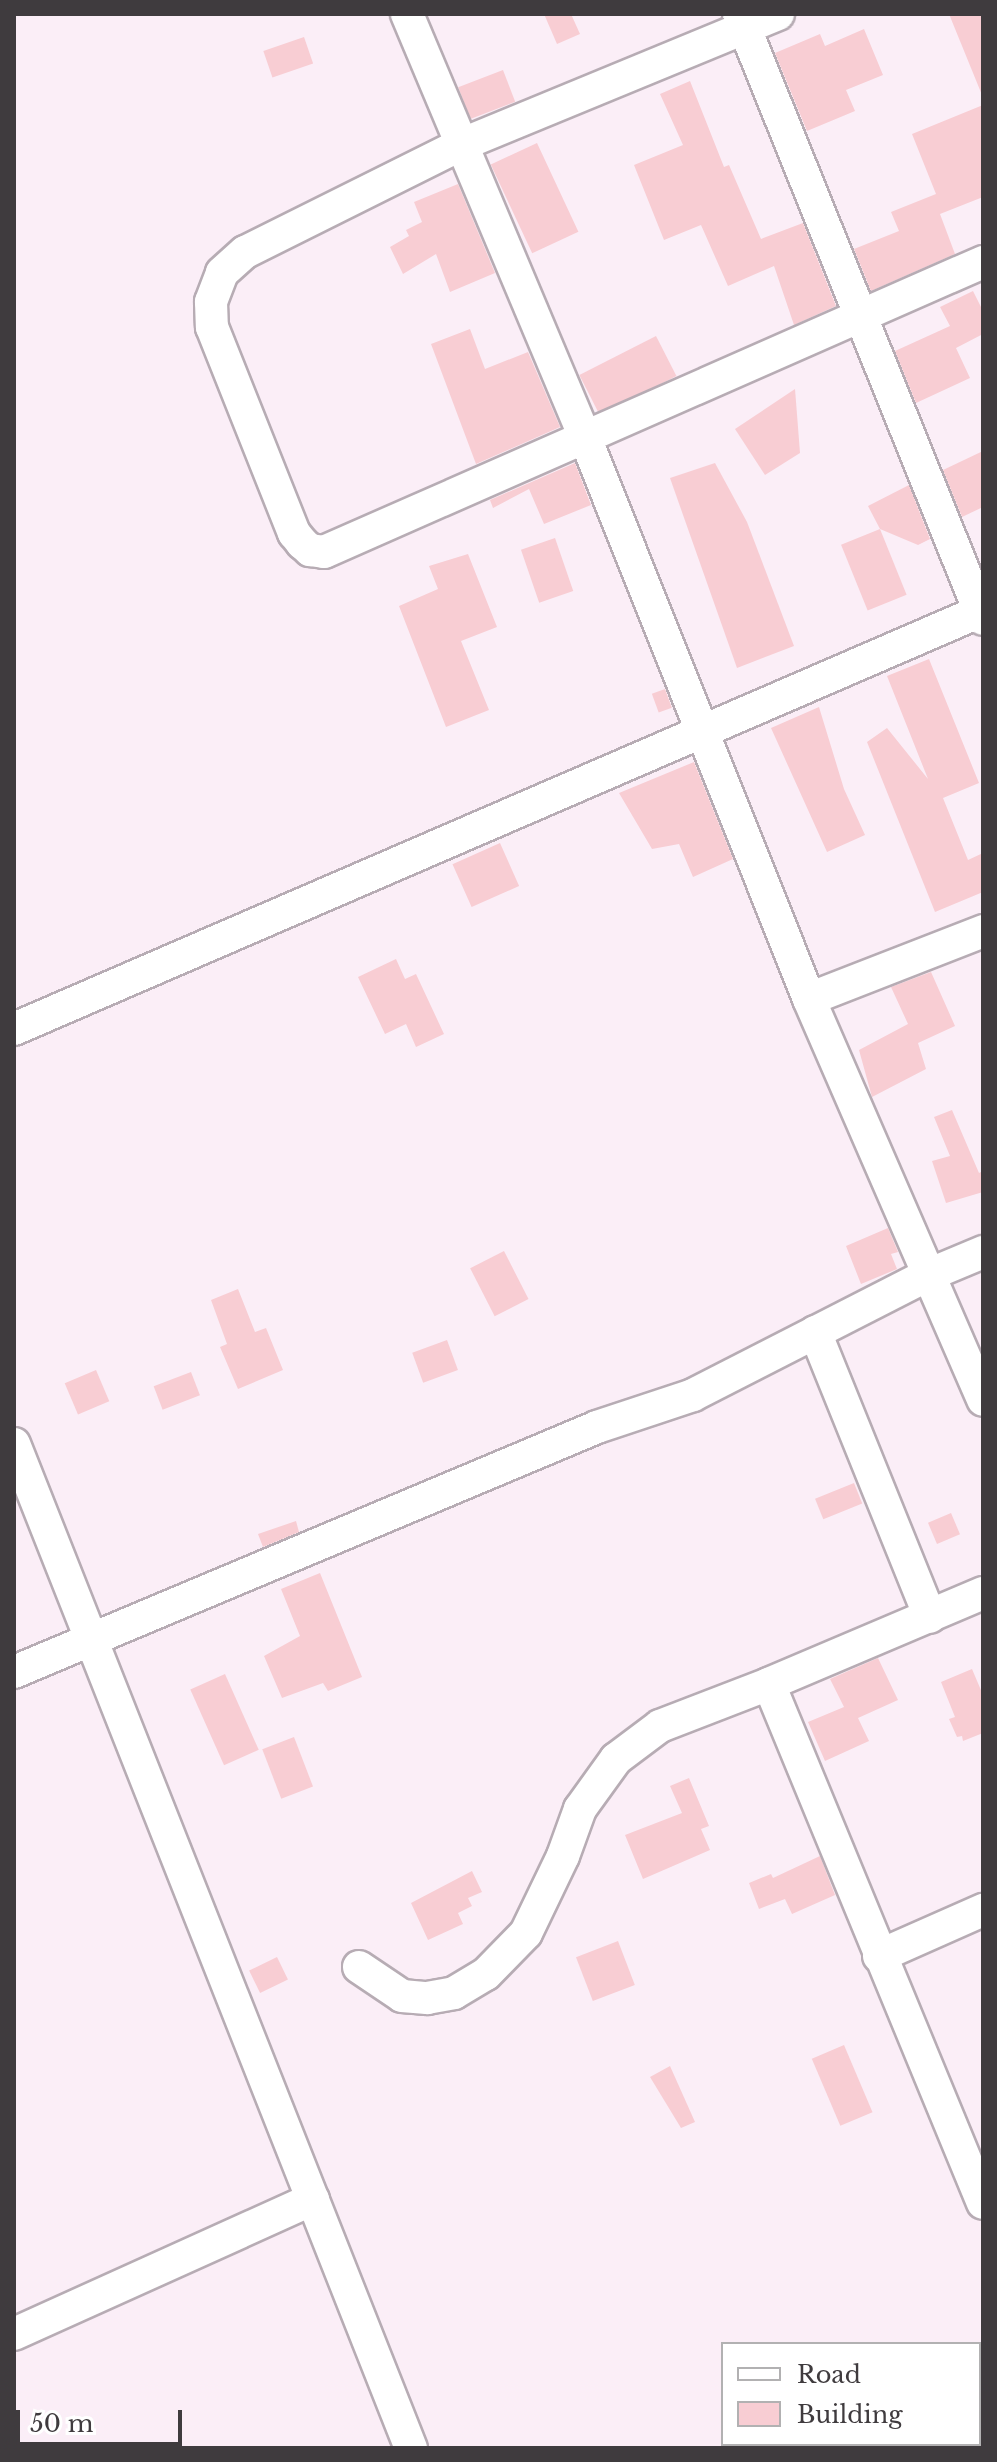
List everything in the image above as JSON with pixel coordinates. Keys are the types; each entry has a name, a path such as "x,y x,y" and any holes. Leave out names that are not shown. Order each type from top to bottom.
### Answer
{"street":[{"path":"407,14 586,440 809,999 983,1400"},
{"path":"778,14 742,21 460,145 245,252 222,273 211,302 212,327 294,533 310,550 324,552 586,440 983,262"},
{"path":"14,1029 982,613 859,318 742,21"},
{"path":"809,999 983,931"},
{"path":"14,1672 597,1427 693,1395 928,1275 983,1252"},
{"path":"815,1332 930,1617"},
{"path":"14,1444 411,2448"},
{"path":"359,1967 402,1996 427,1998 454,1993 486,1974 526,1933 563,1856 580,1809 616,1759 660,1726 769,1684 983,1593"},
{"path":"769,1684 983,2203"},
{"path":"879,1956 983,1910"},
{"path":"14,2334 313,2199"}],"building":[{"path":"544,14 571,14 580,34 557,44"},
{"path":"949,14 983,14 983,95 982,95"},
{"path":"864,29 883,75 846,90 855,111 807,131 775,53 820,34 825,46"},
{"path":"304,37 313,63 272,77 263,51"},
{"path":"503,70 515,102 470,119 458,87"},
{"path":"690,81 724,167 729,165 761,239 803,223 836,306 794,325 774,266 728,286 701,225 664,240 634,165 683,145 660,94"},
{"path":"983,105 983,197 940,214 955,254 871,291 854,249 899,231 891,212 936,194 912,134"},
{"path":"537,143 578,232 532,253 491,165"},
{"path":"458,184 495,273 450,292 436,254 403,274 390,247 409,236 406,230 422,222 414,202"},
{"path":"973,291 983,311 983,334 956,348 970,378 916,403 895,351 950,326 940,307"},
{"path":"470,329 485,369 528,352 560,427 476,464 431,344"},
{"path":"656,336 676,376 600,415 579,375"},
{"path":"795,389 800,453 765,475 735,429"},
{"path":"983,451 983,507 962,517 943,470"},
{"path":"575,463 591,505 544,524 529,489 493,508 490,500"},
{"path":"715,463 747,522 794,646 737,668 670,478"},
{"path":"909,485 930,539 918,545 880,529 868,506"},
{"path":"880,529 907,595 868,611 841,545"},
{"path":"555,538 573,591 539,603 521,550"},
{"path":"468,554 497,627 461,641 489,710 446,727 399,606 438,589 429,566"},
{"path":"929,659 979,783 943,798 968,860 983,853 983,892 935,912 867,742 887,728 928,779 887,676"},
{"path":"665,689 672,708 659,713 652,694"},
{"path":"819,707 844,789 865,835 827,852 771,728"},
{"path":"694,762 733,859 693,877 679,844 652,849 619,793"},
{"path":"500,843 519,886 472,907 452,864"},
{"path":"396,959 405,979 416,974 444,1034 416,1047 406,1024 385,1034 358,977"},
{"path":"931,972 955,1026 918,1043 926,1069 872,1097 859,1050 908,1024 891,987"},
{"path":"952,1110 979,1173 983,1171 983,1192 946,1203 932,1161 950,1156 934,1117"},
{"path":"888,1228 898,1252 891,1254 897,1269 861,1284 846,1246"},
{"path":"504,1251 529,1299 495,1316 470,1268"},
{"path":"238,1289 255,1332 266,1328 283,1370 238,1389 220,1347 227,1344 211,1300"},
{"path":"447,1340 458,1370 423,1383 412,1353"},
{"path":"96,1370 109,1401 78,1415 65,1383"},
{"path":"191,1372 200,1395 163,1410 154,1386"},
{"path":"854,1483 862,1503 823,1519 815,1499"},
{"path":"951,1513 960,1534 937,1544 928,1523"},
{"path":"296,1521 299,1532 263,1547 258,1534"},
{"path":"320,1573 362,1677 328,1691 323,1683 282,1698 264,1656 300,1636 281,1589"},
{"path":"878,1658 898,1700 858,1718 869,1741 825,1761 808,1722 844,1707 830,1679"},
{"path":"972,1669 983,1695 983,1733 963,1741 962,1736 957,1737 949,1719 955,1717 941,1682"},
{"path":"225,1674 259,1750 224,1765 190,1689"},
{"path":"294,1737 313,1786 281,1799 262,1749"},
{"path":"689,1778 709,1826 701,1829 710,1850 643,1879 625,1835 682,1813 670,1786"},
{"path":"820,1856 835,1895 792,1914 785,1899 759,1909 749,1883 771,1874 773,1878"},
{"path":"472,1871 482,1892 468,1898 472,1906 458,1913 463,1924 428,1940 411,1903"},
{"path":"618,1941 635,1985 593,2001 576,1957"},
{"path":"277,1957 288,1979 260,1993 249,1971"},
{"path":"844,2045 873,2112 840,2126 812,2059"},
{"path":"670,2066 695,2122 681,2128 650,2077"}]}
